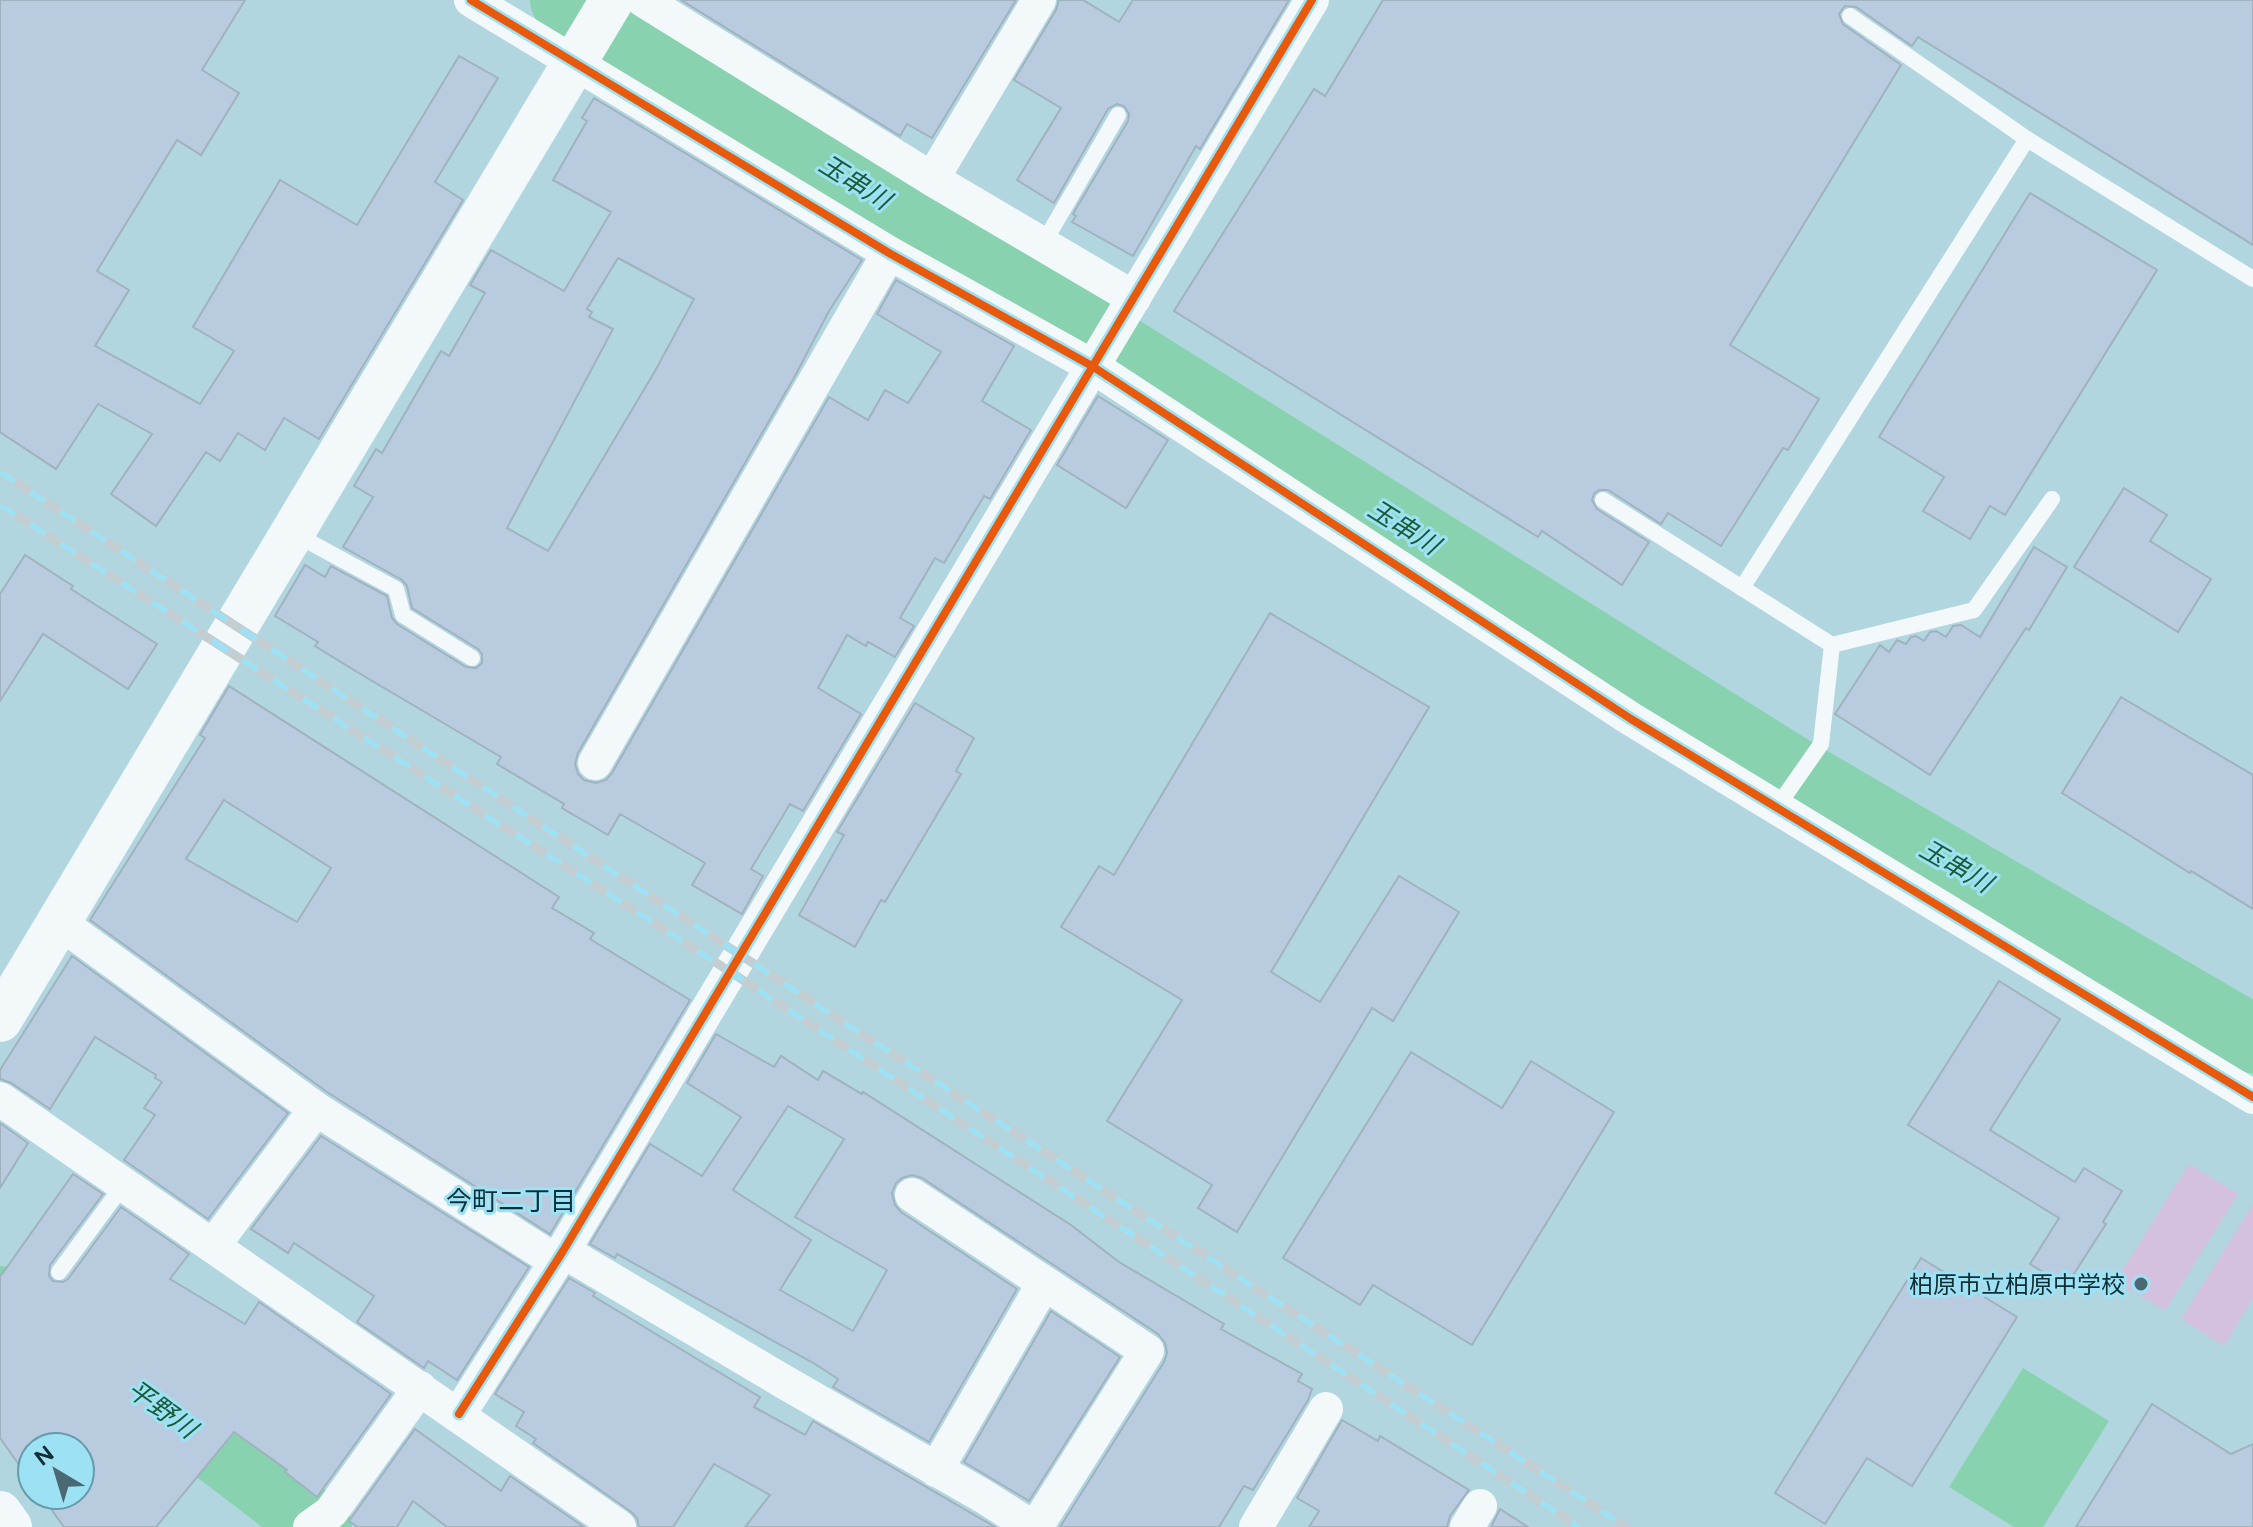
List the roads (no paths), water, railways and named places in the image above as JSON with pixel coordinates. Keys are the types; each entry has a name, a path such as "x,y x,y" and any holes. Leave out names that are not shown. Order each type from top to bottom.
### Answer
{"main road":[{"path":"0,1020 612,0"},
{"path":"0,1513 10,1527"}],"street":[{"path":"471,0 581,51 889,253 1097,360 1631,719 1785,796 2253,1097"},
{"path":"643,0 1043,244 1128,309"},
{"path":"932,179 1039,0"},
{"path":"459,1414 560,1256 1312,0"},
{"path":"595,763 889,253"},
{"path":"59,922 316,1109 560,1256 1034,1527 1147,1351 912,1195"},
{"path":"0,1099 619,1527"},
{"path":"213,1246 316,1109"},
{"path":"936,1470 1044,1283"},
{"path":"316,1522 331,1512 420,1388"},
{"path":"1256,1527 1326,1409"}],"lane":[{"path":"1850,16 2027,139 2253,279"},
{"path":"1043,244 1118,115"},
{"path":"1742,588 2027,139"},
{"path":"1603,500 1832,645 1974,610 2052,499"},
{"path":"292,533 396,589 403,615 472,658"},
{"path":"1785,796 1821,744 1832,645"},
{"path":"59,1272 124,1184"}],"waterway":[{"name":"玉串川","path":"564,0 1791,769 2253,1039"},
{"name":"平野川","path":"0,1300 139,1390 318,1527"}],"railway":[{"path":"0,472 843,1022 1626,1527"},
{"path":"0,505 729,971 1579,1527"}],"place":[{"name":"柏原市立柏原中学校","path":"2141,1284"}],"district":[{"name":"今町二丁目","path":"511,1201"}]}
